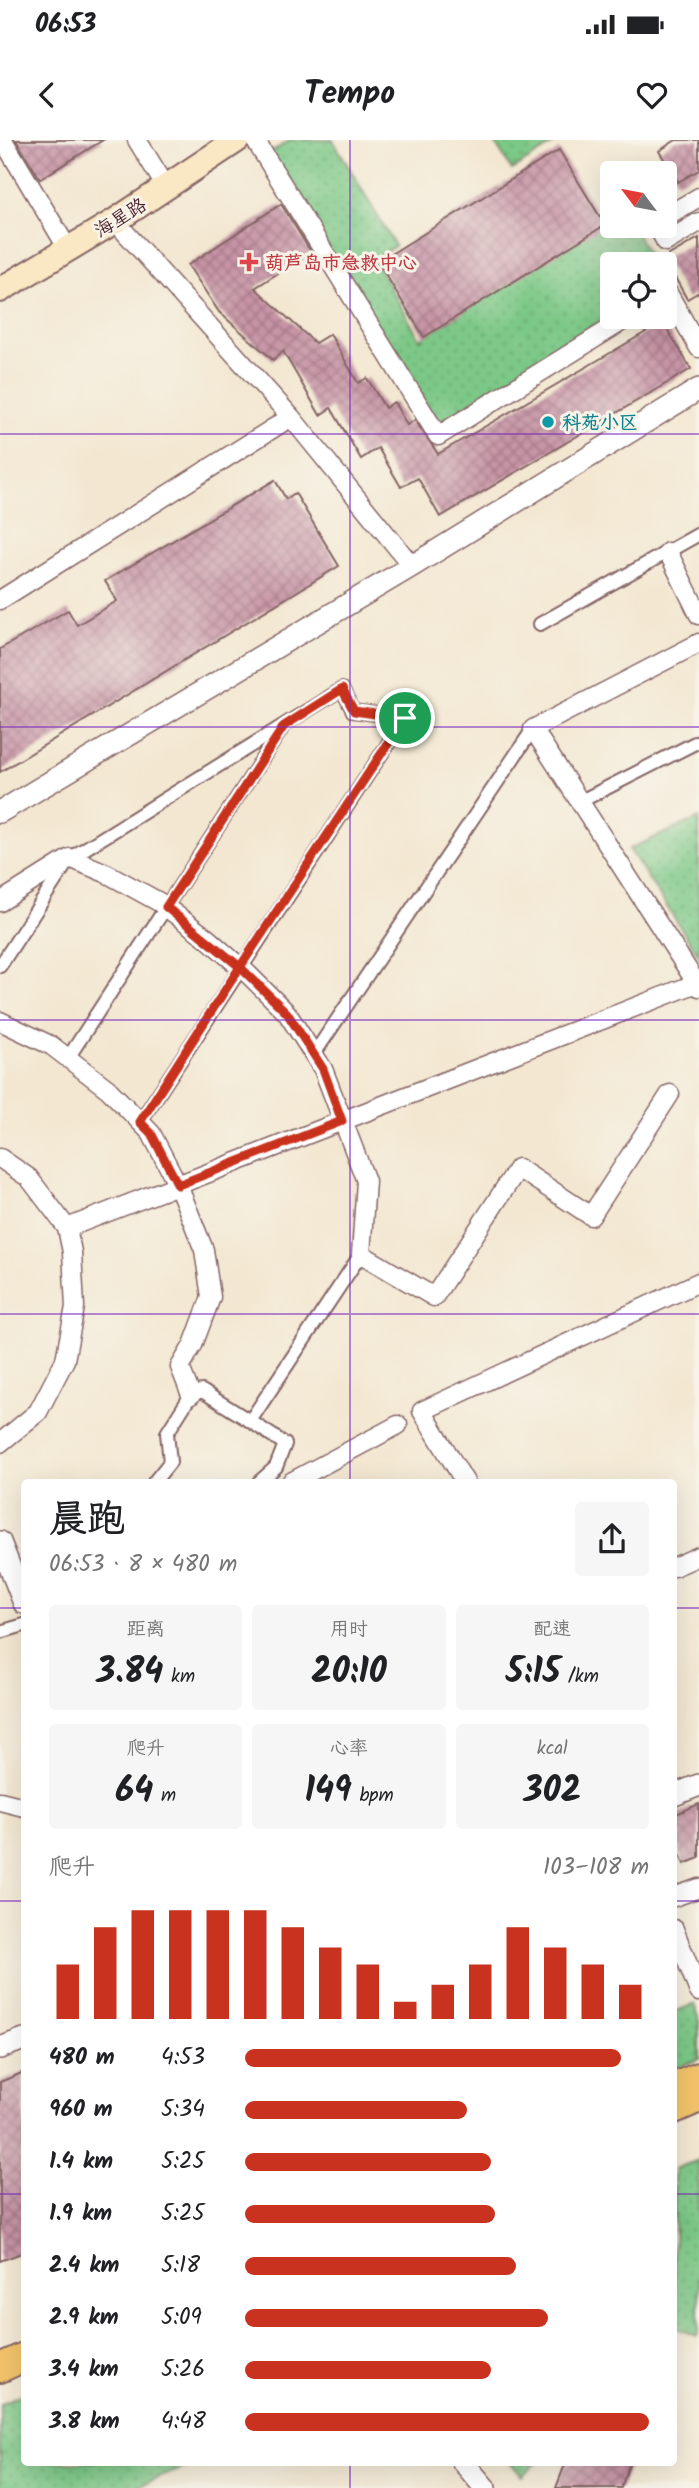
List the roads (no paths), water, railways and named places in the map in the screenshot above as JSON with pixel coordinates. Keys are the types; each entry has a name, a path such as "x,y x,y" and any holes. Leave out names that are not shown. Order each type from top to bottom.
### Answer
{"main road":[{"name":"海星路","path":"0,290 115,220 237,140"},
{"path":"677,2086 699,2077"},
{"path":"677,2108 699,2098"},
{"path":"0,2368 21,2358"},
{"path":"0,2389 21,2379"}],"street":[{"path":"3,140 68,249"},
{"path":"137,140 166,187"},
{"path":"255,140 438,436 610,329"},
{"path":"677,210 699,197"},
{"path":"115,220 291,417 412,566"},
{"path":"677,235 699,222"},
{"path":"677,309 699,348"},
{"path":"0,812 412,566 699,389"},
{"path":"0,600 291,417"},
{"path":"540,624 699,534"},
{"path":"668,552 699,615"},
{"path":"314,1055 533,729 699,643"},
{"path":"0,902 342,689 354,711 405,718 140,1122"},
{"path":"68,1058 284,726"},
{"path":"67,1228 698,985 533,729"},
{"path":"581,801 699,741"},
{"path":"69,858 108,874 166,907 240,967 287,1013 323,1069 366,1181 361,1254 250,1421"},
{"path":"0,966 69,858"},
{"path":"0,1021 52,1046 108,1089 151,1133 178,1185 204,1250 211,1297 193,1345 180,1367 191,1395"},
{"path":"361,1254 434,1297 518,1168 590,1216 670,1094"},
{"path":"0,1158 29,1178 67,1228 72,1252 75,1307 65,1360 38,1412 0,1443"},
{"path":"463,1479 422,1411 699,1282"},
{"path":"156,1479 170,1462 167,1433 191,1395 202,1391 285,1444 276,1467 262,1479"},
{"path":"297,1479 398,1425"},
{"path":"0,1542 21,1595"},
{"path":"677,1565 699,1556"},
{"path":"0,1632 21,1626"},
{"path":"677,1795 699,1785"},
{"path":"0,1801 21,1806"},
{"path":"677,1896 699,1888"},
{"path":"677,1937 699,1992"},
{"path":"0,2048 21,2040"},
{"path":"466,2466 485,2488"}],"place":[{"name":"葫芦岛市急救中心","path":"249,262"},
{"name":"科苑小区","path":"548,422"}]}
